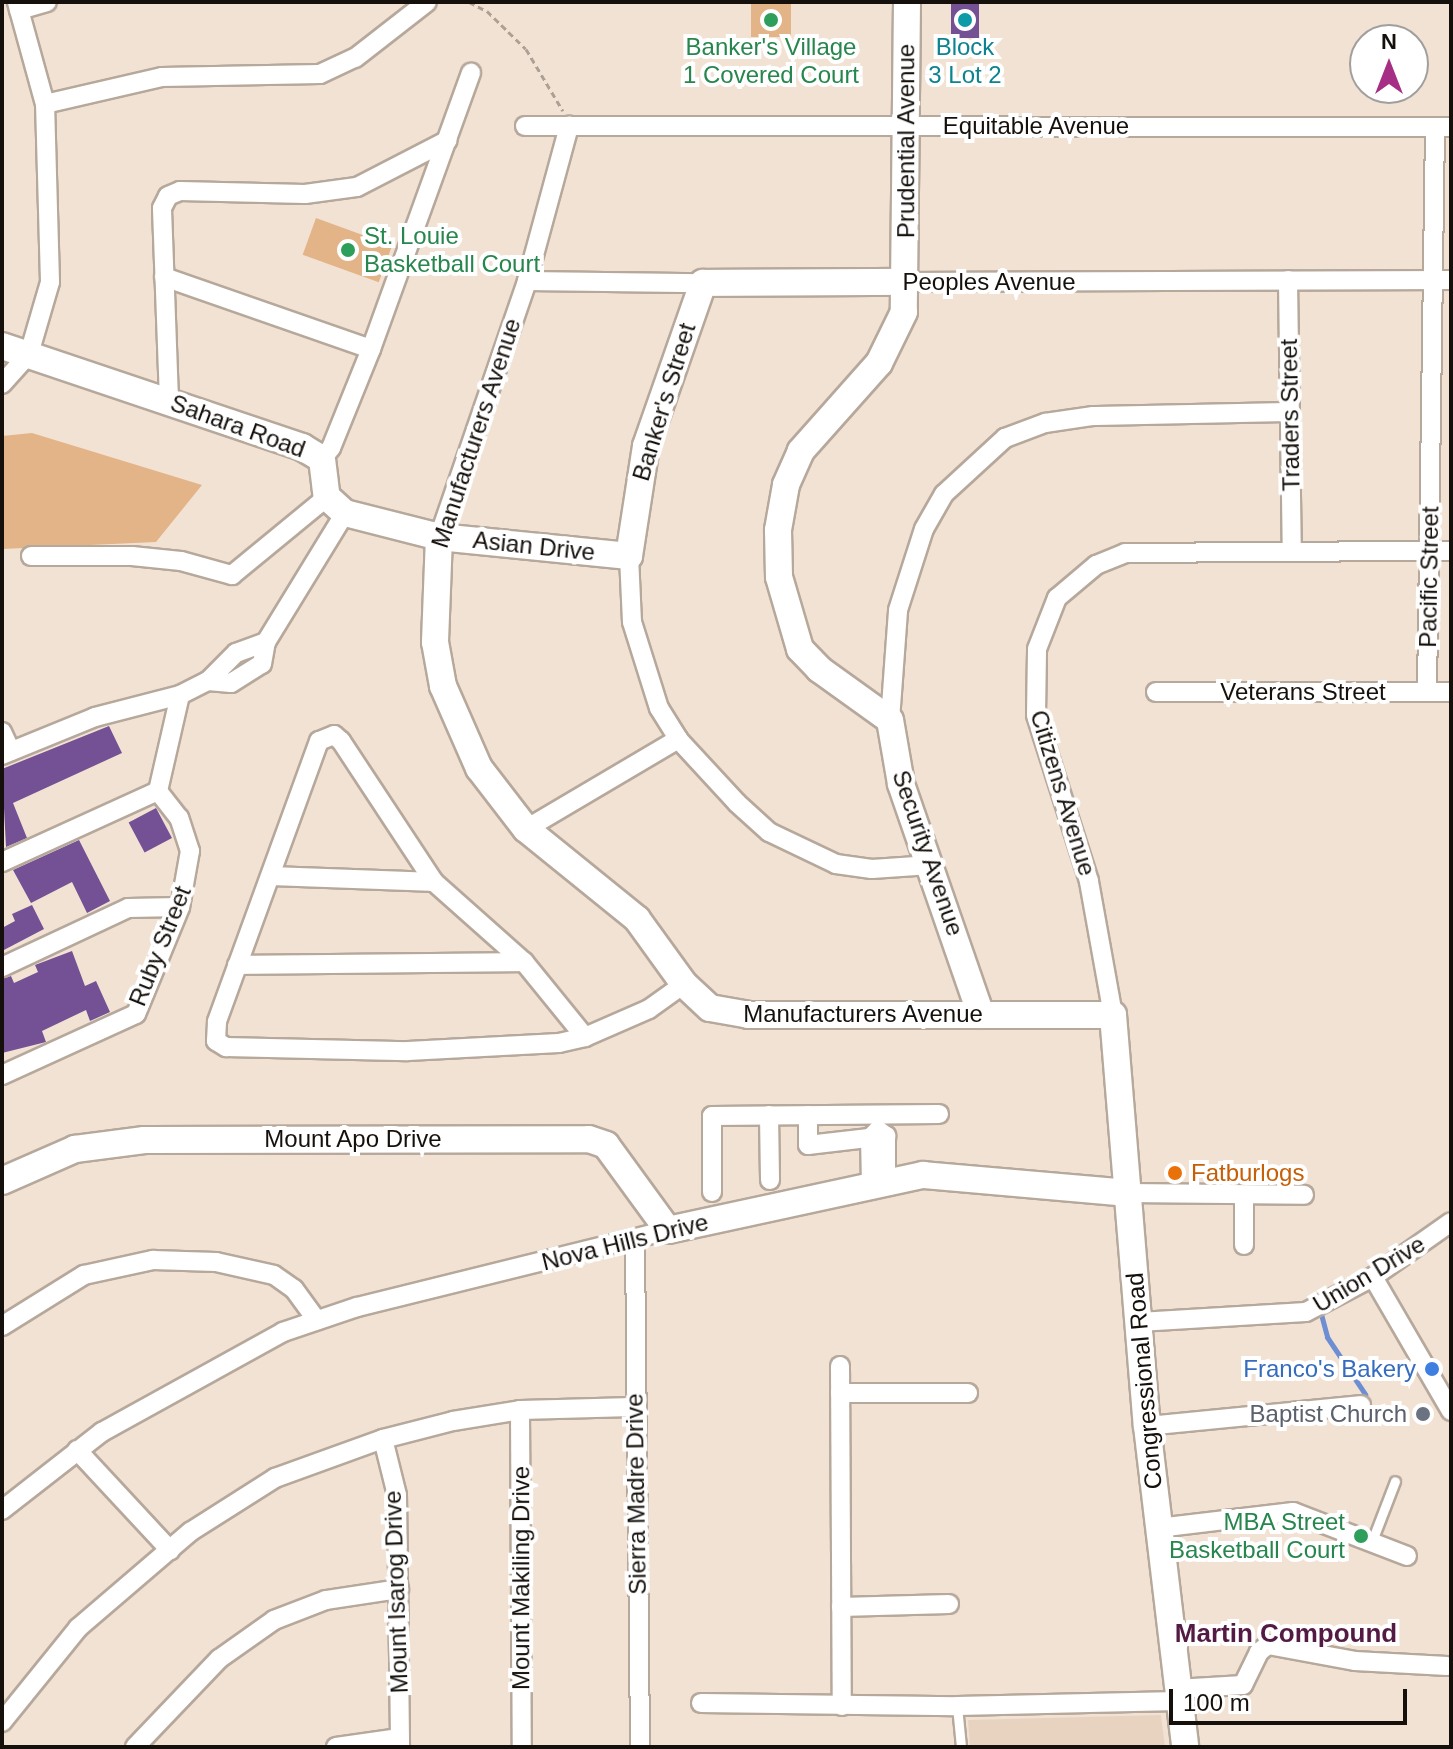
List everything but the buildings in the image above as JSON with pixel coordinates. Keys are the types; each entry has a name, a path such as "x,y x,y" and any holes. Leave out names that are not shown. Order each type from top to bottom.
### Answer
{"street":[{"path":"2,384 29,354 50,282 45,104 18,6 47,2"},
{"path":"45,104 162,77 320,74 355,58 427,2"},
{"name":"Prudential Avenue","path":"890,720 819,669 800,649 779,577 778,530 786,485 801,451 896,336 906,282 907,2"},
{"path":"322,459 331,448 371,349 471,72"},
{"name":"Equitable Avenue","path":"525,126 1443,127"},
{"name":"Manufacturers Avenue","path":"569,126 527,281 439,537 432,603 443,686 479,768 526,829 637,919 684,984 710,1008 729,1014 1113,1015"},
{"name":"Pacific Street","path":"1427,692 1429,551 1442,280 1443,127"},
{"path":"169,400 162,208 168,196 180,191 305,194 357,187 448,140"},
{"path":"164,277 371,349"},
{"name":"Traders Street","path":"1288,280 1292,550"},
{"name":"Peoples Avenue","path":"527,281 1442,280"},
{"name":"Banker's Street","path":"703,283 646,446 629,556 639,654 659,708 678,739 758,823 799,851 836,864 872,869 931,865"},
{"name":"Sahara Road","path":"2,346 169,400 322,459 336,505"},
{"name":"Security Avenue","path":"981,1015 896,766 890,720 898,610 924,529 944,494 1005,438 1045,423 1093,416 1290,412"},
{"path":"336,505 439,537"},
{"path":"31,556 132,556 181,561 232,575 336,505"},
{"path":"2,732 6,753 95,717 180,695 208,681 220,664 266,642 336,505"},
{"name":"Asian Drive","path":"439,537 629,556"},
{"name":"Citizens Avenue","path":"1113,1015 1089,881 1036,715 1033,683 1047,618 1075,580 1125,553 1451,551"},
{"name":"Veterans Street","path":"1156,692 1451,692"},
{"path":"2,862 158,791 180,695"},
{"path":"585,1037 524,962 434,882 334,735 316,749 273,876 217,1022 216,1041 226,1047 521,1048 585,1037 649,1009 684,984"},
{"path":"526,829 678,739"},
{"name":"Ruby Street","path":"2,1075 136,1014 180,907 190,851 179,818 158,791"},
{"path":"273,876 434,882"},
{"path":"2,967 128,908 180,907"},
{"path":"237,965 524,962"},
{"name":"Congressional Road","path":"1113,1015 1147,1426 1185,1747"},
{"path":"808,1115 808,1145 939,1114"},
{"path":"769,1115 770,1180"},
{"path":"712,1192 712,1116 808,1115 878,1130"},
{"path":"878,1130 879,1182"},
{"name":"Mount Apo Drive","path":"2,1181 75,1149 144,1140 589,1139 606,1145 668,1230"},
{"name":"Nova Hills Drive","path":"2,1510 77,1450 221,1364 317,1321 635,1242 668,1230 879,1182 964,1175 1127,1193 1304,1195"},
{"path":"1244,1195 1244,1245"},
{"name":"Union Drive","path":"1139,1322 1306,1312 1373,1277 1451,1222"},
{"name":"Sierra Madre Drive","path":"635,1242 633,1407 640,1747"},
{"path":"2,1326 84,1275 153,1260 216,1262 274,1275 294,1289 317,1321"},
{"path":"1373,1277 1451,1411"},
{"path":"840,1366 842,1706"},
{"path":"840,1393 968,1393"},
{"path":"1147,1426 1361,1405"},
{"path":"2,1722 78,1628 170,1550 275,1478 383,1439 520,1410 633,1407"},
{"name":"Mount Makiling Drive","path":"520,1410 522,1747"},
{"name":"Mount Isarog Drive","path":"383,1439 397,1495 400,1743"},
{"path":"77,1450 170,1550"},
{"path":"1158,1528 1293,1512 1407,1556"},
{"path":"135,1747 219,1659 274,1620 326,1600 399,1589"},
{"path":"841,1607 949,1604"},
{"path":"701,1703 957,1706 1177,1695 1243,1685 1259,1652 1268,1645 1355,1661 1447,1666"},
{"path":"336,1747 400,1743"}],"lane":[{"path":"1372,1541 1395,1481"},
{"path":"957,1706 961,1747"}],"path":[{"path":"469,2 487,11 541,68 569,126"}],"shaded area":[{"name":"Banker's Village 1 Covered Court","path":"751,2 791,2 791,37 751,37"},
{"name":"St. Louie Basketball Court","path":"316,218 392,246 379,282 303,255"},
{"path":"32,433 202,485 156,542 2,549 2,436"},
{"path":"1161,1715 1165,1747 970,1747 968,1720"}],"waterway":[{"path":"1321,1314 1327,1337 1365,1394"}],"place":[{"name":"Banker's Village 1 Covered Court","path":"771,20"},
{"name":"Block 3 Lot 2","path":"965,20"},
{"name":"St. Louie Basketball Court","path":"348,250"},
{"name":"Fatburlogs","path":"1175,1173"},
{"name":"Franco's Bakery","path":"1432,1369"},
{"name":"Baptist Church","path":"1423,1414"},
{"name":"MBA Street Basketball Court","path":"1361,1536"}],"district":[{"name":"Martin Compound","path":"1286,1634"}]}
